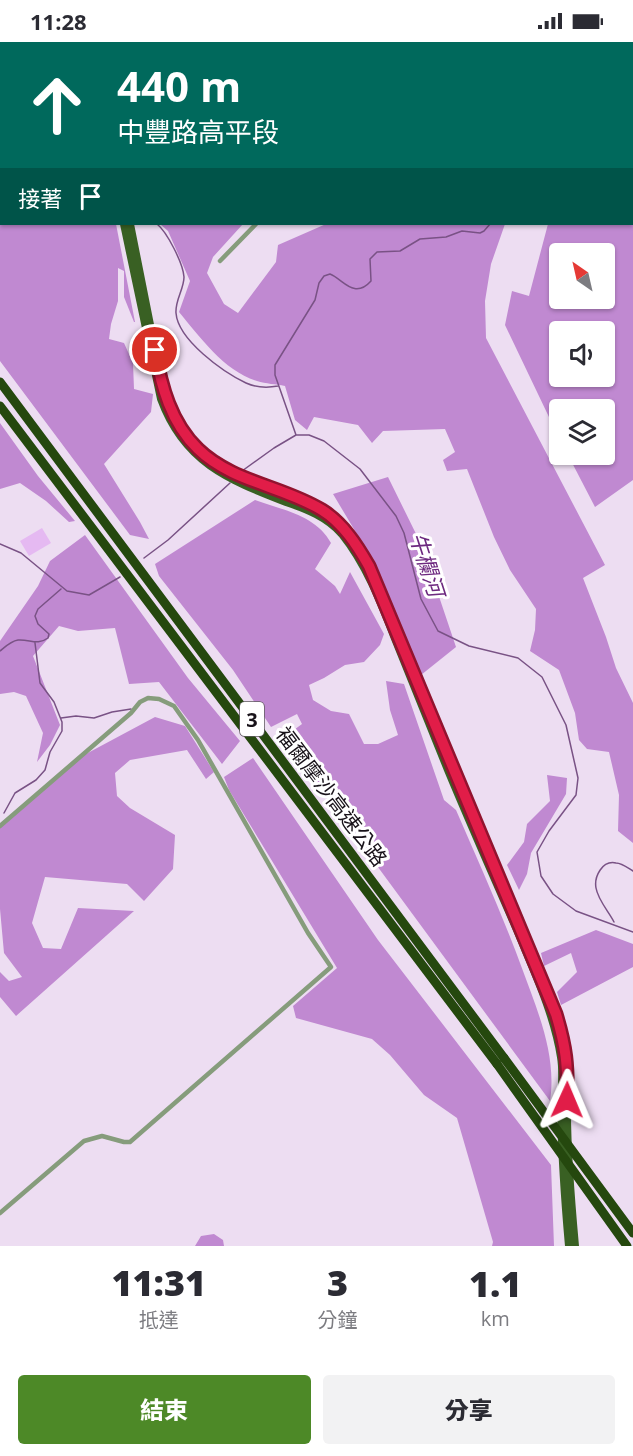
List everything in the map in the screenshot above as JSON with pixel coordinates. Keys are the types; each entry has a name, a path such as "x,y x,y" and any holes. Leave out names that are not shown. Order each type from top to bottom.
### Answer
{"highway":[{"name":"福爾摩沙高速公路","path":"1,382 500,1061 627,1246"},
{"name":"福爾摩沙高速公路","path":"0,406 633,1233"}],"main road":[{"path":"124,225 161,399 167,416 180,438 196,456 315,514 347,537 366,570 420,692 550,1014 562,1059 575,1246"},
{"path":"130,225 158,368 168,405 188,437 216,467"},
{"path":"564,1101 564,1189 569,1246"}],"street":[{"path":"220,261 255,225"},
{"path":"0,826 131,713 140,702 148,698 167,702 174,706 198,740 308,933 332,968 129,1142 102,1136 84,1141 0,1213"}],"shaded area":[{"path":"0,225 116,225 135,322 124,297 124,271 118,268 118,301 109,339 124,343 133,363 134,389 153,394 151,412 104,464 149,539 130,535 0,361"},
{"path":"161,225 242,225 213,257 207,273 224,304 238,313 276,262 278,245 324,225 505,225 491,264 485,301 486,338 549,458 549,465 553,465 605,565 583,578 616,668 633,703 633,843 618,831 619,795 609,752 587,749 579,740 575,713 559,670 530,651 535,630 536,609 510,570 467,469 447,471 443,460 455,452 445,429 383,431 372,443 358,425 314,417 307,430 295,420 285,386 257,381 234,370 204,342 179,312 190,281 168,231"},
{"path":"548,225 633,225 633,480 595,507 573,465 615,465 615,399 549,399 549,417 505,325 512,291 529,296"},
{"path":"0,423 38,476 75,521 69,522 46,501 20,483 0,489"},
{"path":"388,477 422,546 456,647 421,675 390,600 364,546 333,494"},
{"path":"255,500 298,515 317,526 325,534 331,543 315,569 335,586 340,594 350,572 384,634 380,645 364,662 345,665 309,685 313,700 331,711 349,714 364,744 378,744 398,735 390,710 386,681 404,684 444,800 456,810 535,1002 545,1035 551,1067 550,1101 283,738 302,724 297,714 271,727 233,670 159,576 155,564"},
{"path":"42,528 51,543 29,556 20,541"},
{"path":"85,535 188,678 240,741 222,764 159,682 129,684 115,628 78,631 59,626 33,656 60,725 50,745 37,762 43,733 26,696 14,692 0,694 0,641 38,586 50,561"},
{"path":"155,717 185,726 214,772 206,779 187,750 130,760 115,773 117,796 130,808 175,835 173,869 144,901 127,884 45,877 32,923 43,948 61,949 78,908 134,911 16,1016 0,997 0,972 9,981 22,977 4,953 0,909 0,828 84,755"},
{"path":"253,758 378,940 551,1165 554,1246 492,1246 493,1242 457,1118 424,1095 390,1055 372,1039 296,1018 293,1006 337,968 229,790 224,777"},
{"path":"547,775 567,778 566,794 531,853 527,874 519,890 507,865 524,842 527,824 550,801"},
{"path":"596,930 633,944 633,967 561,1005 557,992 577,972 571,953 544,966 541,953"},
{"path":"214,1234 223,1240 224,1246 195,1246 201,1236"}],"waterway":[{"path":"158,225 170,241 183,271 184,281 176,313 185,334 203,354 236,378 258,387 278,386"},
{"path":"296,435 275,375 275,365 315,300 319,283 324,276 330,274 349,286 359,289 371,281 370,259 377,252 400,251 420,239 446,237 462,231 480,233 489,225"},
{"name":"牛欄河","path":"242,471 296,435 309,435 324,441 360,469 396,516 404,533 421,599 438,631 469,646 518,658 542,677 566,725 578,778 576,795 549,831 537,852 541,876 553,894 576,911 633,932"},
{"path":"144,558 168,540 230,483"},
{"path":"0,544 21,553 67,591 89,595 120,577"},
{"path":"0,651 15,641 37,642 48,638 49,634 38,624 35,616 38,609 61,589"},
{"path":"4,813 15,793 36,780 45,770 50,752 62,731 62,722 54,702 40,683 35,643"},
{"path":"61,718 76,716 94,718 131,709"},
{"path":"614,922 597,892 598,874 603,867 611,863 620,864 633,871"}],"route":[{"path":"155,350 168,405 198,449 217,464 323,511 348,533 360,549 393,620 556,1014 566,1046 567,1100"}]}
